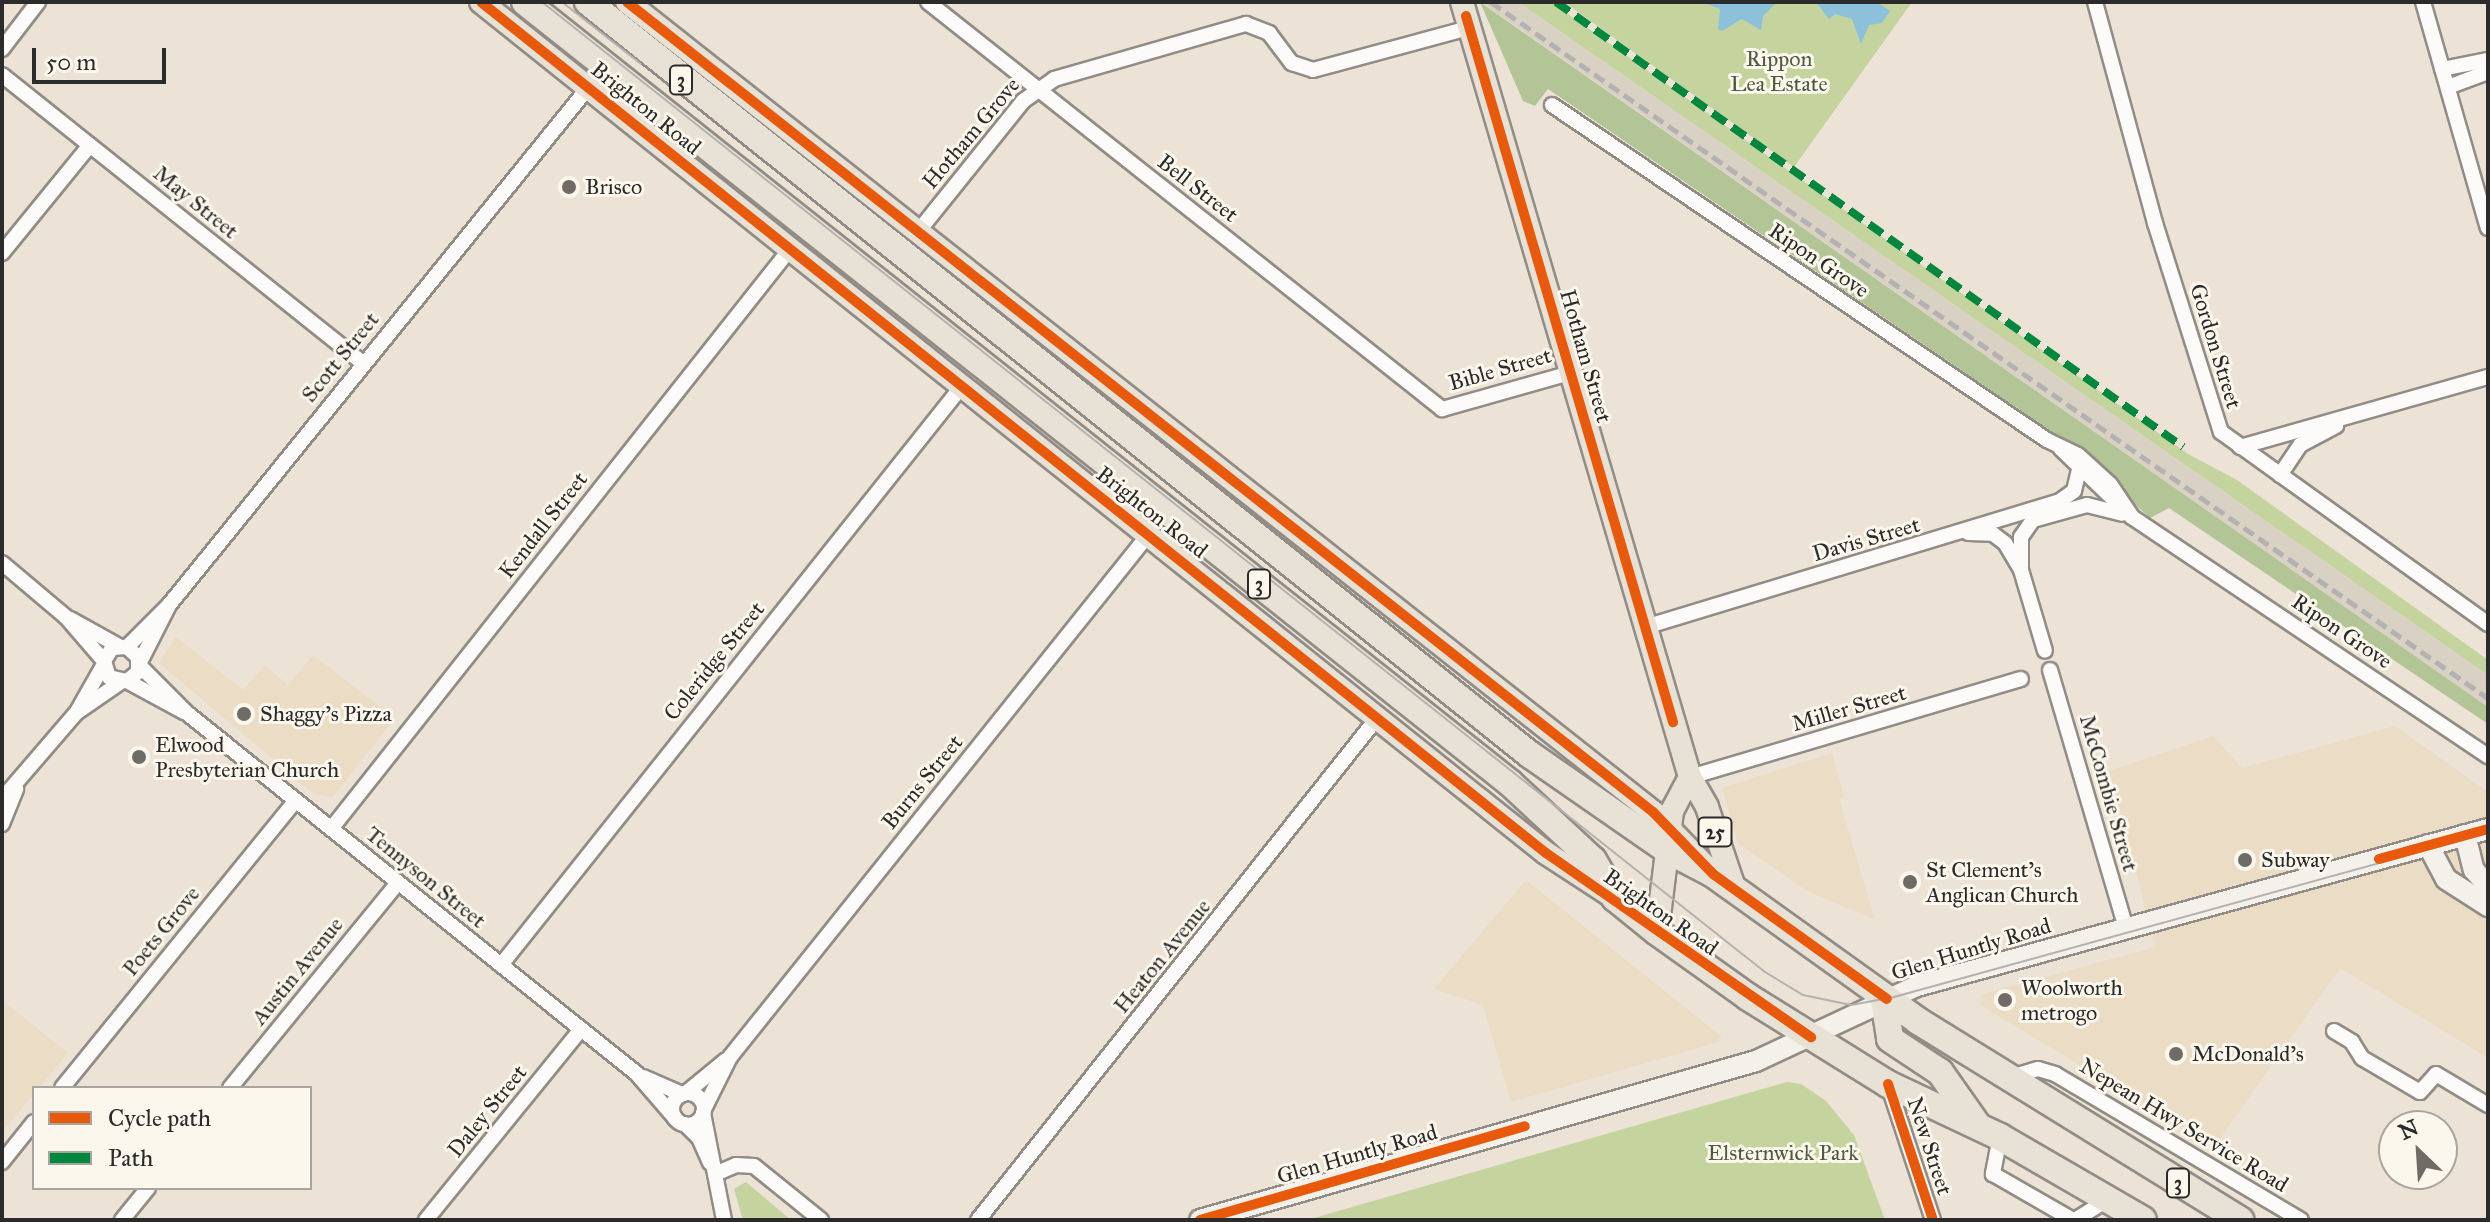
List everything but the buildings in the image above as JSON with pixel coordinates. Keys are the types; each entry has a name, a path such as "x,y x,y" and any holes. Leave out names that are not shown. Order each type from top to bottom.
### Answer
{"highway":[{"name":"Brighton Road","path":"525,2 885,286 1063,433 1256,581 1532,802 1593,860 1615,898 1657,932 1811,1037"},
{"name":"Brighton Road","path":"588,2 764,146 1518,746 1669,838 1713,874 1886,999"},
{"path":"741,172 764,146"},
{"path":"1256,581 1278,555"},
{"path":"1886,999 1890,1039 1940,1072 1989,1131"},
{"name":"3","path":"1886,999 2116,1146 2240,1220"},
{"name":"3","path":"1811,1037 1888,1084 1989,1131 2125,1213"}],"main road":[{"name":"Brighton Road","path":"481,2 1575,876 1615,898"},
{"name":"Brighton Road","path":"627,2 1132,402 1669,838"},
{"name":"Hotham Street","path":"1462,2 1690,777 1707,807 1735,890"},
{"path":"764,146 818,154"},
{"path":"671,153 741,172"},
{"path":"885,286 910,344"},
{"path":"1132,402 1145,449"},
{"path":"1199,574 1250,586 1256,581"},
{"name":"25","path":"1657,932 1676,799 1690,777"}],"street":[{"path":"2,49 38,2"},
{"name":"Bell Street","path":"928,2 1442,409"},
{"name":"Gordon Street","path":"2095,2 2221,432 2488,624"},
{"path":"2423,2 2488,228"},
{"name":"Hotham Grove","path":"917,233 1035,88 1246,24 1269,33 1295,66 1313,70 1469,28"},
{"path":"2442,69 2488,60"},
{"path":"2448,87 2488,72"},
{"name":"May Street","path":"2,75 363,363"},
{"name":"Scott Street","path":"76,713 124,682 140,664 169,605 588,88"},
{"name":"Ripon Grove","path":"1552,105 2061,449 2094,467 2132,517"},
{"path":"2,253 90,145"},
{"name":"Kendall Street","path":"331,829 790,249"},
{"name":"Bible Street","path":"1442,409 1570,373"},
{"path":"2240,447 2299,427 2355,417 2488,377"},
{"name":"Coleridge Street","path":"501,965 962,386"},
{"path":"2280,475 2300,445 2355,417"},
{"name":"Ripon Grove","path":"2061,449 2132,517 2488,756"},
{"name":"Davis Street","path":"1645,627 1964,533 2066,498 2075,489 2079,469"},
{"path":"2045,651 2021,570 2020,539 2035,519 2087,505 2132,517"},
{"path":"1964,533 1999,536 2021,570"},
{"name":"Burns Street","path":"684,1094 730,1057 1148,535"},
{"path":"2,563 66,617 123,646"},
{"path":"2,799 18,785 76,713 104,663 169,605"},
{"name":"Tennyson Street","path":"66,617 104,663 109,677 188,714"},
{"name":"Tennyson Street","path":"123,646 188,714 636,1073 699,1138 715,1174"},
{"name":"McCombie Street","path":"2050,670 2126,929"},
{"name":"Miller Street","path":"1690,777 2021,679"},
{"name":"Heaton Avenue","path":"978,1220 1378,717"},
{"path":"2,824 18,785"},
{"name":"Poets Grove","path":"64,1086 295,801"},
{"name":"Glen Huntly Road","path":"1200,1220 1756,1061 1886,999 2488,829"},
{"path":"2465,835 2475,872 2488,886"},
{"path":"2428,845 2446,879 2488,906"},
{"name":"Austin Avenue","path":"232,1086 398,883"},
{"name":"Daley Street","path":"426,1220 581,1029"},
{"path":"2334,1031 2352,1042 2362,1058 2420,1092 2436,1074 2488,1105"},
{"name":"Burns Street","path":"704,1111 730,1057"},
{"name":"Nepean Hwy Service Road","path":"2008,1078 2045,1070 2301,1220"},
{"name":"Tennyson Street","path":"636,1073 684,1094 697,1096 704,1111"},
{"name":"New Street","path":"1888,1084 1933,1220"},
{"path":"684,1094 672,1107 680,1121 696,1122 704,1111"},
{"path":"704,1111 724,1219"},
{"path":"2116,1146 2123,1116"},
{"path":"2,1162 32,1124"},
{"path":"1989,1131 1990,1168 1993,1174 2074,1220 2125,1213"},
{"path":"715,1174 736,1165 754,1166 821,1220"},
{"path":"122,1220 146,1190"}],"shaded area":[{"path":"1481,2 1518,2 2488,675 2488,707"},
{"path":"176,637 243,690 265,665 288,685 313,655 395,718 333,797 314,794 159,663"},
{"path":"2395,726 2488,792 2488,1058 2340,968 2215,1146 1980,1005 1982,994 2156,947 2109,771 2213,736 2242,768"},
{"path":"1832,753 1844,796 1839,798 1875,920 1807,891 1738,843 1722,788"},
{"path":"1526,880 1721,1036 1719,1042 1511,1102 1483,1005 1434,989"},
{"path":"2,1000 68,1053 40,1086 32,1086 32,1096 2,1132"}],"green space":[{"path":"1480,2 2488,707 2488,724 2169,508 2150,518 2064,440 1548,89 1535,106 1523,101"},
{"path":"1518,2 1551,2 2188,454 2237,480 2488,660 2488,675"},
{"name":"Rippon Lea Estate","path":"1564,2 1912,2 1794,167"},
{"name":"Elsternwick Park","path":"1787,1082 1801,1084 1826,1101 1854,1135 1885,1220 1307,1220"},
{"path":"746,1182 791,1220 743,1220 734,1189"}],"water":[{"path":"1702,2 1777,2 1763,16 1761,30 1742,19 1722,31 1718,29 1720,9"},
{"path":"1816,2 1877,2 1890,11 1882,23 1869,25 1861,44 1852,19 1835,14 1829,19"}],"tram line":[{"path":"542,2 1765,972 1803,995 1851,1005 1894,997 2488,833"},
{"path":"562,2 641,64"}],"railway":[{"path":"1491,2 2488,698"}],"marked path":[{"path":"1556,2 2183,447"}],"cycle path":[{"path":"481,2 1546,853 1811,1037"},
{"path":"627,2 1653,812 1713,874 1887,999"},
{"path":"1466,16 1673,722"},
{"path":"2379,859 2488,829"},
{"path":"1888,1084 1933,1220"},
{"path":"1200,1220 1525,1126"}],"place":[{"name":"Brisco","path":"569,187"},
{"name":"Shaggy's Pizza","path":"244,714"},
{"name":"Elwood Presbyterian Church","path":"139,757"},
{"name":"Subway","path":"2245,860"},
{"name":"St Clement's Anglican Church","path":"1910,882"},
{"name":"Woolworth metrogo","path":"2005,1000"},
{"name":"McDonald's","path":"2176,1054"}]}
